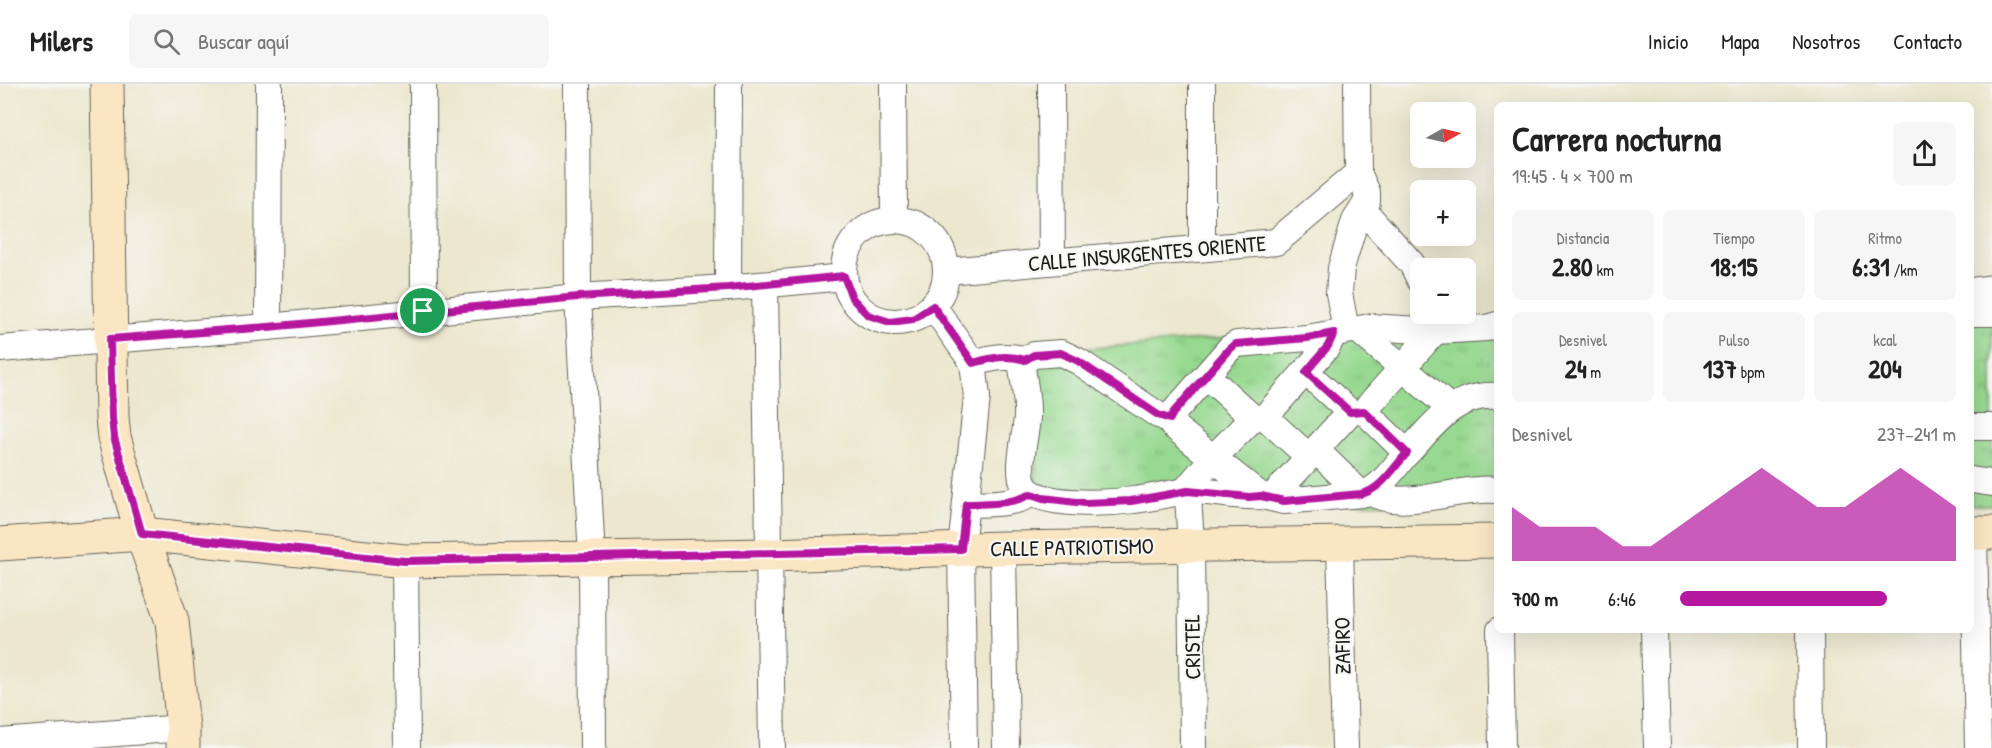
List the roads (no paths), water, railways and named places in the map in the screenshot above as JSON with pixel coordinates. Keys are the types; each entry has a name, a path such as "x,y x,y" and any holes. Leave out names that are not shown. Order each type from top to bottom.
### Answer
{"street":[{"path":"0,742 183,738 172,621 142,534 114,437 110,339 107,84"},
{"path":"268,327 269,84"},
{"path":"423,84 423,311"},
{"path":"577,84 578,297 592,558 593,748"},
{"path":"728,288 729,84"},
{"path":"893,84 894,219"},
{"path":"1051,84 1052,261"},
{"path":"1202,84 1202,247"},
{"path":"1357,84 1358,173 1367,192 1367,202 1355,222 1341,268 1339,293 1346,331 1404,368 1450,408"},
{"name":"CALLE INSURGENTES ORIENTE","path":"947,271 1276,242 1358,173"},
{"path":"1363,210 1410,261"},
{"path":"894,219 920,225 940,244 947,271 943,290 933,306 913,319 890,322 868,315 852,298 844,276 848,249 867,227 894,219"},
{"path":"0,350 578,297 728,288 844,276"},
{"path":"765,285 772,748"},
{"path":"1974,291 1992,288"},
{"path":"933,306 973,363 977,397 961,549 964,748"},
{"path":"1974,314 1992,313"},
{"path":"1264,497 1172,425 1170,419 1173,413 1236,344 1307,338 1370,327 1410,324"},
{"path":"1264,497 1275,494 1312,454 1404,368 1432,324"},
{"path":"1451,324 1487,328 1494,326"},
{"path":"1188,491 1189,486 1213,458 1259,417 1306,372 1328,346 1346,331"},
{"path":"1170,419 1158,415 1078,361 1061,353 1034,355 1025,360 1022,367 1028,417 1024,433 1022,476 1024,486 1031,494 1043,498 1085,503 1131,501 1188,491 1264,497 1284,501 1366,493 1450,408 1466,399 1494,396"},
{"path":"973,363 1006,356 1025,360"},
{"path":"1306,372 1407,453"},
{"path":"1207,376 1259,417 1366,493 1379,498 1407,500 1484,489 1494,490"},
{"path":"1974,428 1992,427"},
{"path":"1974,480 1992,483"},
{"name":"CRISTEL","path":"1188,491 1191,545 1193,748"},
{"path":"966,504 1021,500 1031,494"},
{"path":"1978,748 1979,533"},
{"name":"CALLE PATRIOTISMO","path":"0,544 142,534 405,561 769,555 1003,548 1494,541"},
{"name":"ZAFIRO","path":"1340,544 1345,748"},
{"path":"1003,548 1006,748"},
{"path":"405,561 407,748"},
{"path":"1500,633 1502,748"},
{"path":"1654,633 1657,748"},
{"path":"1810,633 1811,748"}]}
